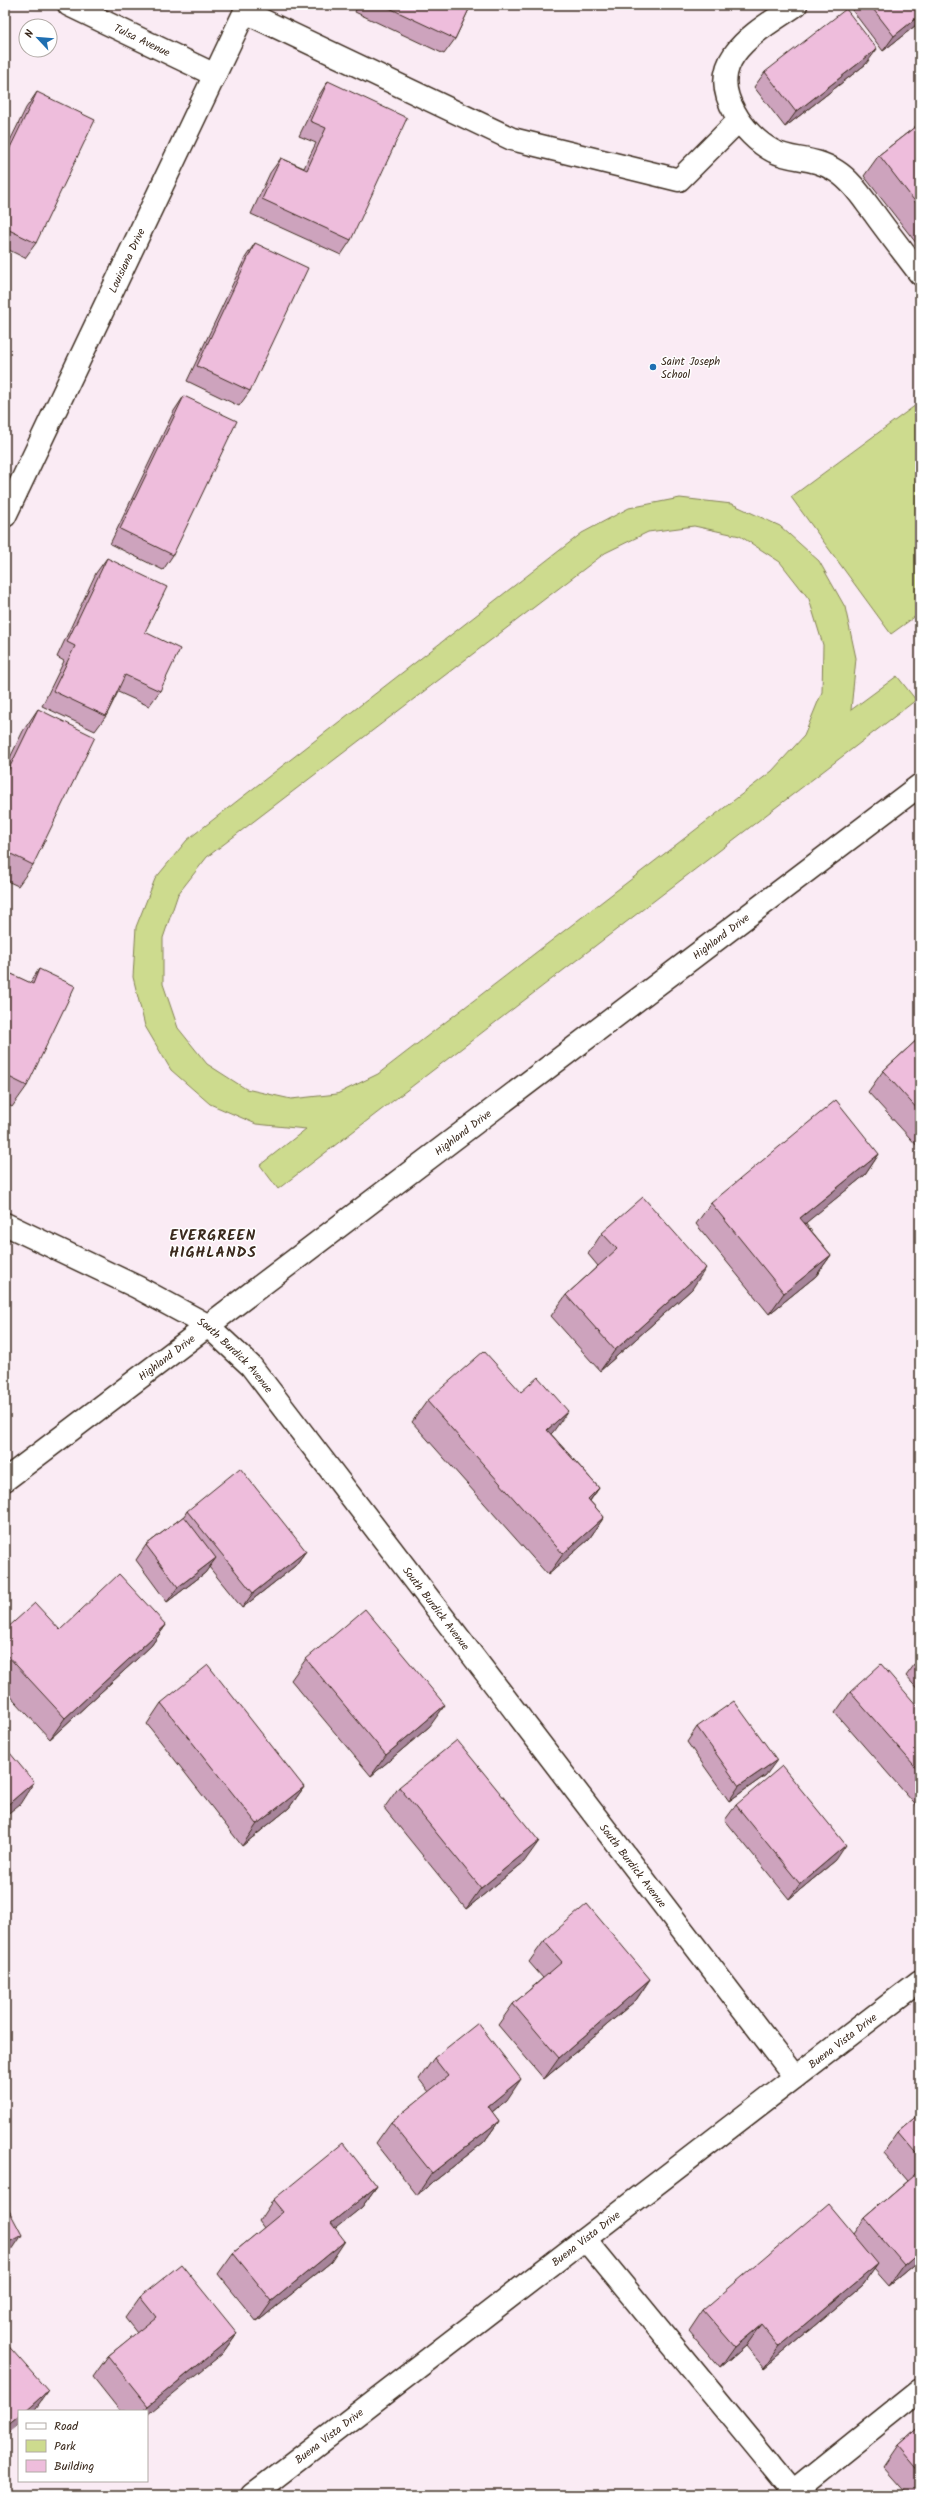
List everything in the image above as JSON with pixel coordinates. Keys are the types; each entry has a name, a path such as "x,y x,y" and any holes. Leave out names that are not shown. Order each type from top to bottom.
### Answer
{"street":[{"name":"Tulsa Avenue","path":"69,5 215,75"},
{"path":"796,5 744,42 731,58 724,79 726,98 739,120 760,143 774,152 817,160 837,171 853,186 920,274"},
{"name":"Louisiana Drive","path":"5,516 247,8"},
{"path":"247,8 512,139 680,180 739,120"},
{"name":"Highland Drive","path":"5,1480 207,1325 920,785"},
{"name":"South Burdick Avenue","path":"5,1224 137,1287 207,1325 251,1366 795,2077"},
{"name":"Buena Vista Drive","path":"252,2495 920,1981"},
{"path":"585,2239 793,2492 920,2390"}],"green space":[{"path":"920,402 920,613 891,634 791,497"},
{"path":"680,498 732,504 780,526 819,561 845,607 856,658 851,710 897,676 916,700 278,1189 260,1165 306,1129 256,1124 210,1104 171,1070 145,1026 133,977 136,927 155,879 187,840 582,533 629,508","holes":["694,526 740,536 780,562 809,599 823,645 822,692 804,736 772,771 378,1074 337,1094 291,1099 246,1089 207,1064 178,1028 163,984 163,938 178,894 207,857 605,553 648,532"]}],"building":[{"path":"383,5 471,5 455,39"},
{"path":"870,5 920,5 920,15 894,36"},
{"path":"846,9 877,49 796,112 765,72"},
{"path":"328,81 407,118 351,240 262,199 281,158 307,170 326,128 310,121"},
{"path":"37,92 95,120 36,243 5,228 5,158"},
{"path":"920,123 920,208 879,155"},
{"path":"255,243 308,268 250,391 197,366"},
{"path":"184,396 237,421 173,555 120,529"},
{"path":"107,558 167,587 145,632 180,649 160,691 125,675 106,716 53,691 75,646 67,642"},
{"path":"38,709 95,737 33,865 5,851 5,777"},
{"path":"39,969 75,986 27,1086 5,1075 5,971 33,984"},
{"path":"920,1037 920,1112 883,1071"},
{"path":"836,1100 879,1154 800,1218 831,1255 784,1293 711,1203"},
{"path":"643,1197 706,1268 615,1350 566,1295 617,1249 602,1233"},
{"path":"484,1351 521,1392 538,1377 568,1411 547,1430 599,1488 588,1499 604,1517 563,1554 427,1401"},
{"path":"240,1468 306,1551 253,1593 187,1511"},
{"path":"184,1516 216,1558 178,1587 146,1545"},
{"path":"119,1574 166,1625 65,1718 5,1653 5,1630 35,1603 60,1630"},
{"path":"365,1609 445,1705 386,1755 306,1659"},
{"path":"881,1664 918,1707 920,1705 920,1772 850,1692"},
{"path":"208,1665 304,1787 257,1824 161,1703"},
{"path":"734,1701 777,1760 739,1786 697,1727"},
{"path":"457,1740 539,1841 481,1888 399,1787"},
{"path":"5,1747 34,1782 5,1807"},
{"path":"782,1766 846,1845 800,1884 736,1805"},
{"path":"587,1904 650,1979 559,2058 513,2004 562,1962 544,1941"},
{"path":"478,2023 521,2079 488,2106 499,2121 432,2173 391,2122 448,2076 434,2058"},
{"path":"920,2113 920,2158 898,2132"},
{"path":"343,2143 377,2186 331,2223 345,2241 272,2301 233,2253 283,2212 273,2200"},
{"path":"920,2170 920,2251 904,2265 864,2218"},
{"path":"5,2203 22,2235 5,2244"},
{"path":"828,2204 878,2264 779,2347 761,2325 735,2347 703,2310"},
{"path":"181,2264 237,2333 148,2406 108,2356 156,2317 140,2297"},
{"path":"5,2342 48,2391 26,2410 18,2410 18,2417 5,2428"},
{"path":"920,2427 920,2472 898,2446"}],"place":[{"name":"Saint Joseph School","path":"653,367"}],"district":[{"name":"EVERGREEN HIGHLANDS","path":"213,1244"}]}
